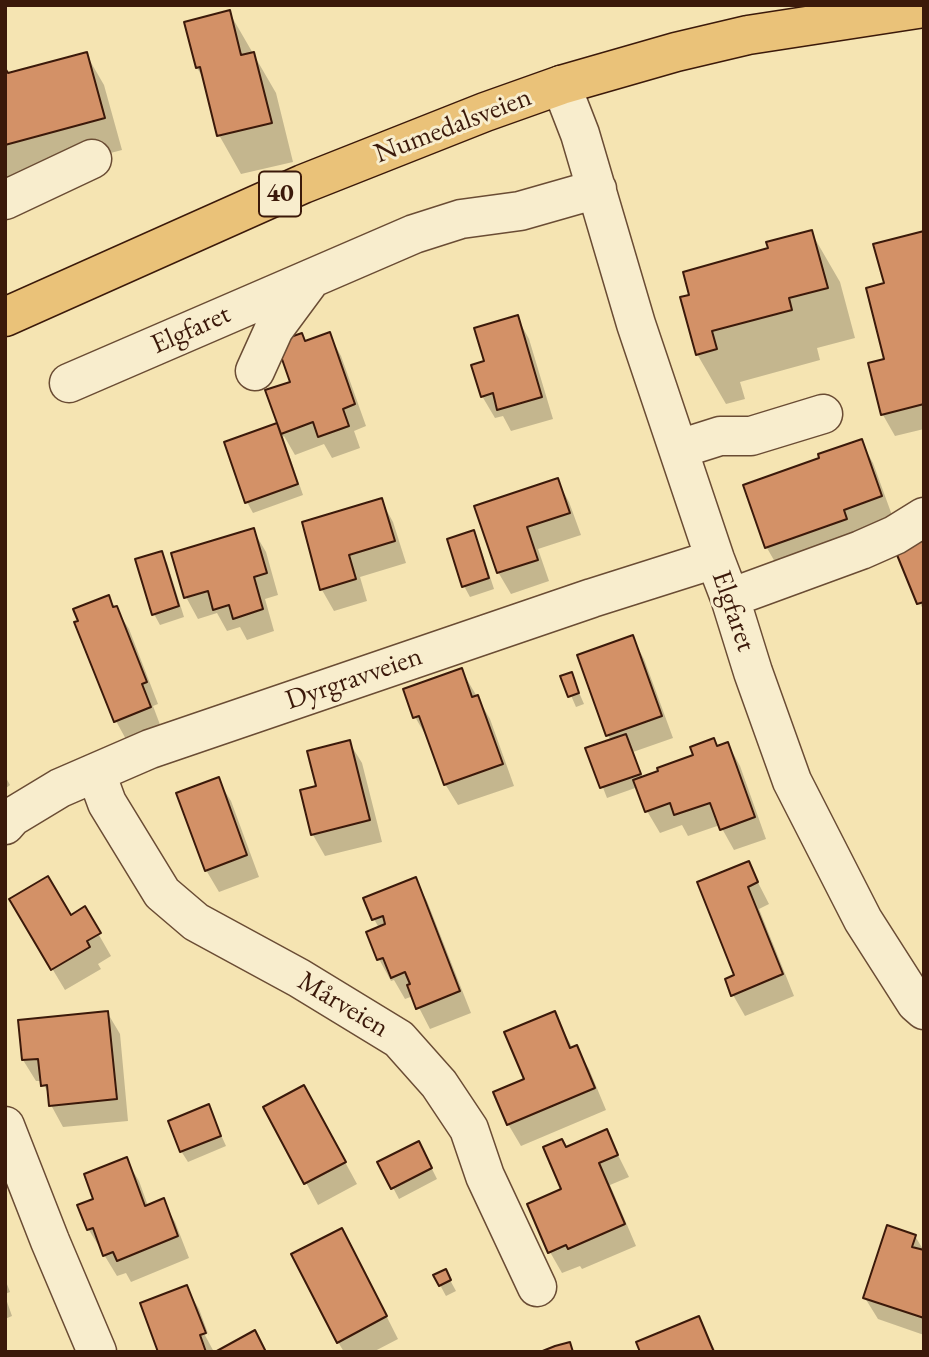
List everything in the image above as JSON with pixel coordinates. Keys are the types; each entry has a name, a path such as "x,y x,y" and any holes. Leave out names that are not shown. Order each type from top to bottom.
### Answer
{"main road":[{"name":"Numedalsveien","path":"5,317 303,184 561,85 676,52 748,35 924,8"}],"street":[{"name":"Elgfaret","path":"561,85 580,134 636,324 792,781 863,920 916,1003 924,1010"},
{"path":"5,200 92,159"},
{"name":"Elgfaret","path":"69,383 414,234 461,219 520,211 597,189"},
{"name":"Elgfaret","path":"255,370 274,330 312,277"},
{"path":"679,449 720,436 751,436 823,414"},
{"path":"730,598 861,550 895,535 924,517"},
{"name":"Dyrgravveien","path":"5,825 12,817 60,788 150,749 592,598 715,559"},
{"name":"Mårveien","path":"96,773 107,803 162,893 196,922 299,978 399,1039 439,1084 469,1129 485,1176 537,1287"},
{"path":"5,1126 97,1352"}],"building":[{"path":"230,10 241,55 254,52 272,123 217,136 200,67 196,68 184,22"},
{"path":"87,52 105,118 5,145 5,68 8,73"},
{"path":"812,230 828,288 789,298 792,310 712,331 717,349 696,355 680,297 689,295 683,272 768,248 766,242"},
{"path":"924,231 924,404 881,415 868,363 884,359 866,288 884,283 873,244"},
{"path":"518,315 542,397 497,410 493,393 481,397 471,365 484,361 474,328"},
{"path":"330,332 355,404 343,409 349,426 318,437 313,422 281,434 265,390 290,382 276,342 302,333 305,341"},
{"path":"277,423 298,484 245,503 224,442"},
{"path":"862,439 882,496 844,510 847,519 765,548 743,485 819,458 818,454"},
{"path":"558,478 570,513 527,527 538,560 497,573 474,506"},
{"path":"382,498 395,541 349,555 356,579 320,590 302,522"},
{"path":"254,528 267,573 254,577 263,609 233,619 229,605 213,610 208,591 184,598 171,553"},
{"path":"474,530 489,578 462,587 447,539"},
{"path":"924,539 924,602 917,604 895,550"},
{"path":"162,551 179,606 152,615 135,559"},
{"path":"109,595 113,607 117,606 147,682 142,684 151,707 114,722 74,622 78,621 73,609"},
{"path":"633,635 662,716 606,736 577,655"},
{"path":"462,668 472,697 478,695 503,764 444,785 419,716 413,718 403,689"},
{"path":"572,672 579,693 568,697 560,676"},
{"path":"626,734 641,774 600,788 585,748"},
{"path":"714,738 717,746 728,742 755,817 720,830 710,803 674,815 670,803 645,812 633,780 693,755 690,747"},
{"path":"350,740 370,820 311,835 300,790 316,786 307,751"},
{"path":"219,777 247,855 205,871 176,793"},
{"path":"749,861 758,882 748,887 783,974 731,996 725,979 734,975 697,882"},
{"path":"48,876 71,915 85,906 101,933 87,941 90,947 51,970 9,899"},
{"path":"416,877 460,991 416,1009 405,972 391,978 383,958 377,960 366,932 385,924 383,916 372,920 363,898"},
{"path":"108,1011 117,1099 49,1106 47,1085 41,1086 38,1059 22,1060 18,1020"},
{"path":"555,1011 570,1048 577,1045 595,1088 507,1125 493,1092 524,1079 504,1032"},
{"path":"304,1085 346,1162 304,1184 263,1107"},
{"path":"209,1104 221,1136 180,1152 168,1121"},
{"path":"607,1129 618,1155 599,1163 625,1224 568,1249 566,1245 548,1253 527,1204 561,1189 543,1147 562,1139 566,1147"},
{"path":"419,1141 432,1168 391,1189 377,1162"},
{"path":"127,1157 145,1206 164,1198 178,1236 117,1261 113,1252 103,1256 93,1228 87,1230 77,1205 93,1199 84,1174"},
{"path":"887,1225 916,1235 912,1247 924,1250 924,1318 863,1298"},
{"path":"342,1228 387,1316 337,1343 291,1254"},
{"path":"446,1269 451,1280 439,1286 433,1275"},
{"path":"187,1285 206,1333 200,1335 206,1352 158,1352 140,1303"},
{"path":"699,1316 714,1352 640,1352 636,1342"},
{"path":"255,1330 266,1352 215,1352"},
{"path":"570,1342 573,1352 540,1352 555,1346"}]}
